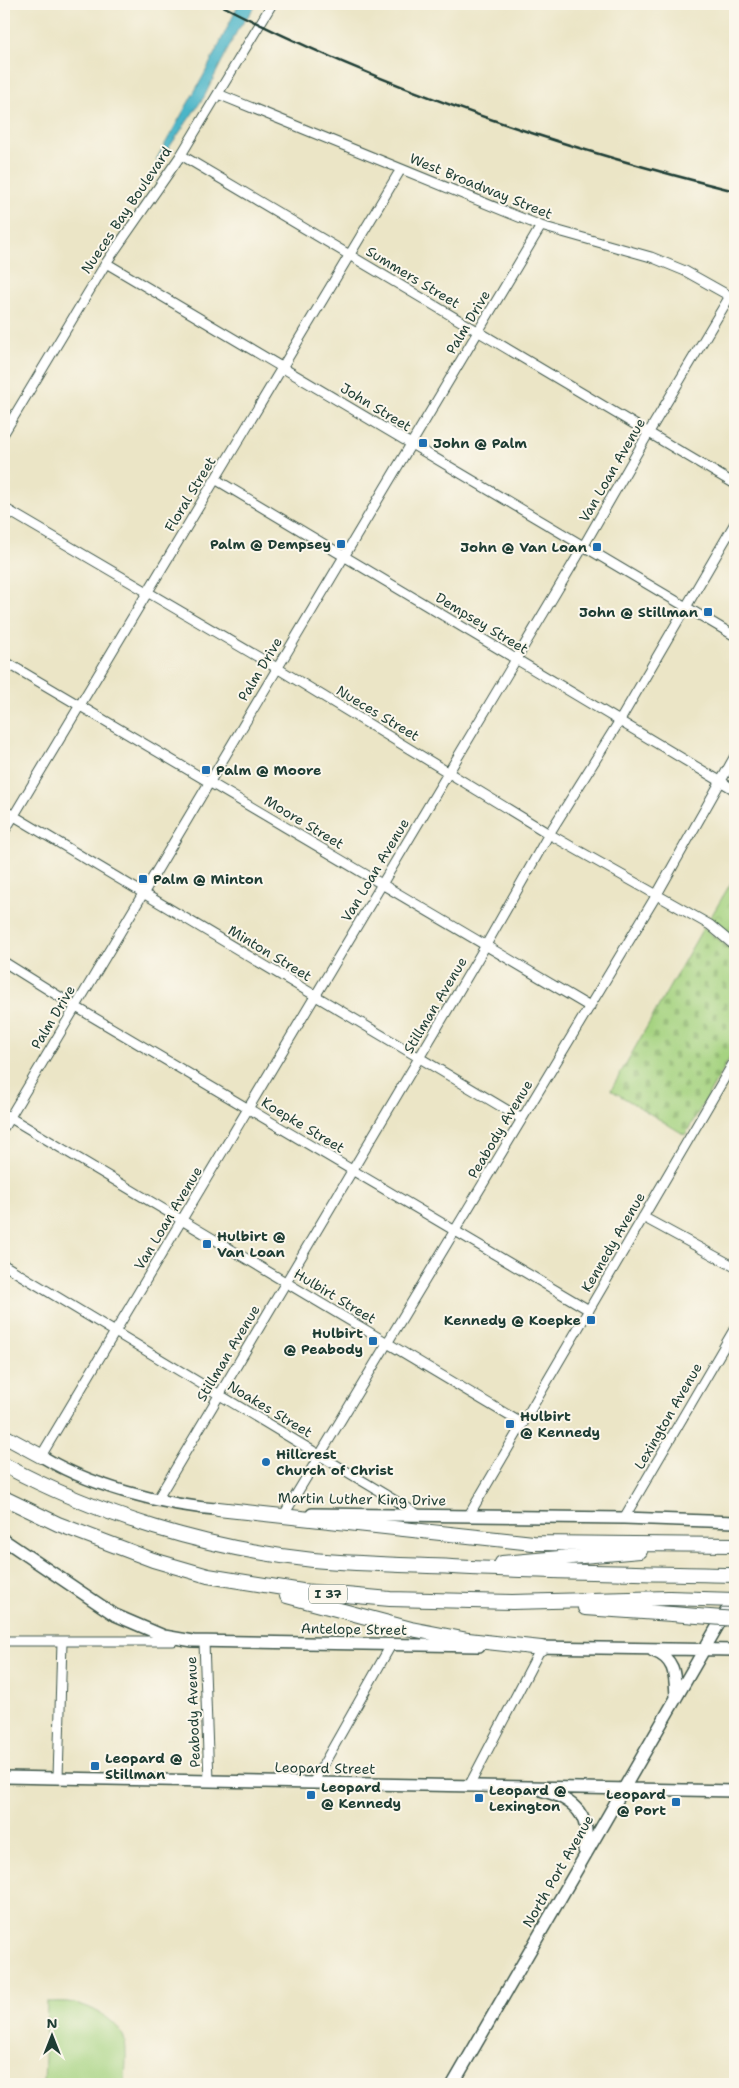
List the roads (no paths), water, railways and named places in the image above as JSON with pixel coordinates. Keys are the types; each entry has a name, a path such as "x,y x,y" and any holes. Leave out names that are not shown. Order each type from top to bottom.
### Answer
{"highway":[{"path":"4,1434 41,1456"},
{"path":"4,1465 29,1479 111,1514 238,1548 312,1560 415,1567 527,1571 735,1574"},
{"name":"I 37","path":"4,1498 58,1524 153,1560 208,1576 343,1595 390,1599 512,1602 735,1598"},
{"path":"218,1510 533,1543 735,1545"},
{"path":"449,1567 694,1545"},
{"path":"208,1576 411,1629 468,1640 541,1648"},
{"path":"512,1602 735,1619"}],"main road":[{"name":"Martin Luther King Drive","path":"41,1456 77,1474 156,1500 218,1510 735,1522"},
{"path":"4,1540 115,1615 164,1636 198,1641"},
{"name":"North Port Avenue","path":"453,2084 735,1598"},
{"name":"Antelope Street","path":"198,1641 703,1651 735,1650"},
{"path":"649,1650 662,1654 672,1665 676,1697"},
{"name":"Leopard Street","path":"4,1777 735,1791"},
{"path":"504,1786 548,1792 565,1800 581,1812 587,1827 587,1838 577,1869"}],"street":[{"name":"Nueces Bay Boulevard","path":"4,433 106,263 181,154 272,4"},
{"name":"West Broadway Street","path":"218,94 541,226 651,257 685,271 733,298"},
{"name":"Summers Street","path":"181,154 735,484"},
{"name":"Floral Street","path":"4,832 401,169"},
{"name":"Palm Drive","path":"4,1127 6,1116 76,1007 541,226"},
{"name":"John Street","path":"106,263 735,636"},
{"name":"Van Loan Avenue","path":"41,1456 584,546 649,432 733,298"},
{"name":"Dempsey Street","path":"215,479 735,790"},
{"name":"Nueces Street","path":"4,508 277,668 549,834 710,925 735,946"},
{"name":"Stillman Avenue","path":"156,1500 486,946 549,834 619,722 735,523"},
{"name":"Moore Street","path":"4,661 590,1006"},
{"name":"Peabody Avenue","path":"285,1513 656,896 735,756"},
{"name":"Minton Street","path":"4,810 522,1119"},
{"name":"Koepke Street","path":"4,962 76,1007 352,1171 456,1229 589,1310"},
{"name":"Kennedy Avenue","path":"469,1516 735,1060"},
{"name":"Hulbirt Street","path":"6,1116 523,1424"},
{"path":"643,1217 735,1267"},
{"name":"Noakes Street","path":"4,1265 419,1515"},
{"name":"Lexington Avenue","path":"624,1518 735,1328"},
{"name":"Antelope Street","path":"4,1641 198,1641"},
{"name":"Peabody Avenue","path":"198,1641 209,1781"},
{"path":"58,1778 62,1642"},
{"path":"313,1783 391,1645"},
{"path":"469,1786 541,1648"}],"water":[{"path":"239,4 257,4 237,31 204,97 159,162 156,160 205,73"}],"railway":[{"path":"219,4 281,35 344,63 472,113 602,155 735,191"}],"place":[{"name":"John @ Palm","path":"423,443"},
{"name":"Palm @ Dempsey","path":"341,544"},
{"name":"John @ Van Loan","path":"597,547"},
{"name":"John @ Stillman","path":"708,612"},
{"name":"Palm @ Moore","path":"206,770"},
{"name":"Palm @ Minton","path":"143,879"},
{"name":"Hulbirt @ Van Loan","path":"207,1244"},
{"name":"Kennedy @ Koepke","path":"591,1320"},
{"name":"Hulbirt @ Peabody","path":"373,1341"},
{"name":"Hulbirt @ Kennedy","path":"510,1424"},
{"name":"Hillcrest Church of Christ","path":"266,1462"},
{"name":"Leopard @ Stillman","path":"95,1766"},
{"name":"Leopard @ Kennedy","path":"311,1795"},
{"name":"Leopard @ Lexington","path":"479,1798"},
{"name":"Leopard @ Port","path":"676,1802"}]}
